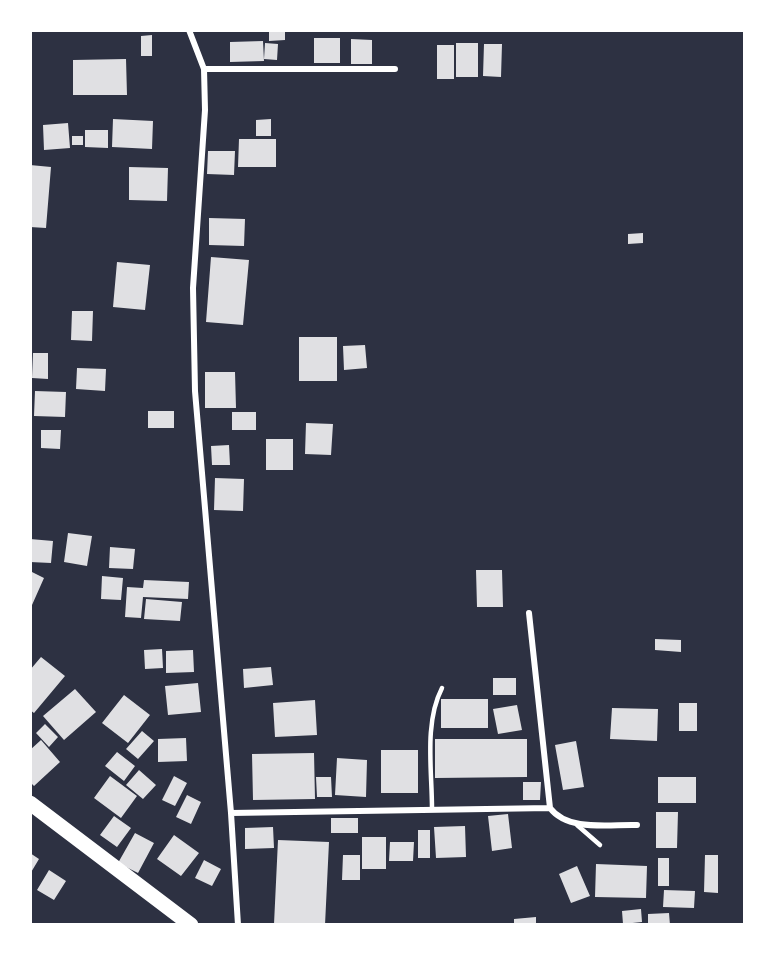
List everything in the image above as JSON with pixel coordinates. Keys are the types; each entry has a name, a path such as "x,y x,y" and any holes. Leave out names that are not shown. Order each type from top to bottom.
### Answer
{"main road":[{"path":"30,802 191,925"}],"street":[{"path":"189,30 204,69 205,110 193,288 195,391 231,813 238,925"},
{"path":"204,69 395,69"},
{"path":"529,613 550,808 556,817 576,824 637,825"},
{"path":"231,813 550,808"}],"lane":[{"path":"432,809 432,721 435,702 442,688"},
{"path":"576,824 600,844"}],"building":[{"path":"285,31 285,40 269,41 269,32"},
{"path":"152,35 152,56 141,56 141,36"},
{"path":"314,38 340,38 340,63 314,63"},
{"path":"351,39 372,40 372,64 351,64"},
{"path":"263,41 264,61 230,62 230,42"},
{"path":"265,43 278,44 277,60 264,59"},
{"path":"456,43 478,43 478,77 456,77"},
{"path":"484,44 502,44 501,77 483,76"},
{"path":"437,45 454,45 454,79 437,79"},
{"path":"126,59 127,95 73,95 73,60"},
{"path":"113,119 153,121 152,149 112,147"},
{"path":"271,119 271,136 256,136 256,120"},
{"path":"68,123 70,148 44,150 43,125"},
{"path":"85,130 108,130 108,148 85,147"},
{"path":"72,136 83,136 83,145 72,145"},
{"path":"239,139 276,139 276,167 238,167"},
{"path":"208,151 235,151 234,175 207,174"},
{"path":"30,165 51,167 46,228 30,227"},
{"path":"129,167 168,168 167,201 129,200"},
{"path":"209,218 245,219 244,246 209,245"},
{"path":"643,233 643,243 628,244 628,234"},
{"path":"211,257 249,260 243,325 206,322"},
{"path":"117,262 150,265 145,310 113,307"},
{"path":"72,311 93,311 92,341 71,340"},
{"path":"299,337 337,337 337,381 299,381"},
{"path":"365,345 367,368 344,370 343,346"},
{"path":"33,353 48,353 48,379 32,378"},
{"path":"77,368 106,369 105,391 76,389"},
{"path":"205,372 235,372 236,408 205,408"},
{"path":"35,391 66,392 65,417 34,416"},
{"path":"148,411 174,411 174,428 148,428"},
{"path":"232,412 256,412 256,430 232,430"},
{"path":"306,423 333,424 331,455 305,454"},
{"path":"41,430 61,430 60,449 41,448"},
{"path":"266,439 293,439 293,470 266,470"},
{"path":"229,445 230,465 212,465 211,446"},
{"path":"215,478 244,479 243,511 214,510"},
{"path":"68,533 92,536 87,566 64,562"},
{"path":"30,539 53,541 51,563 30,562"},
{"path":"110,547 135,549 133,569 109,568"},
{"path":"476,570 502,570 503,607 477,607"},
{"path":"30,571 44,578 32,605 30,604"},
{"path":"102,576 123,578 121,600 101,599"},
{"path":"144,580 189,582 188,599 143,597 141,618 125,617 127,587 143,588"},
{"path":"146,599 182,602 180,621 144,619"},
{"path":"655,639 681,640 681,652 655,650"},
{"path":"162,649 163,668 145,669 144,650"},
{"path":"193,650 194,672 166,673 166,651"},
{"path":"41,657 65,676 34,713 30,710 30,670"},
{"path":"271,667 273,685 244,688 243,669"},
{"path":"493,678 516,678 516,695 493,695"},
{"path":"198,683 201,712 168,715 165,686"},
{"path":"75,689 96,712 64,740 43,716"},
{"path":"124,695 150,715 128,743 102,723"},
{"path":"441,699 488,699 488,728 441,728"},
{"path":"315,700 317,735 275,737 273,703"},
{"path":"679,703 697,703 697,731 679,731"},
{"path":"517,705 522,730 498,734 493,709"},
{"path":"612,708 658,709 657,741 610,739"},
{"path":"45,724 58,737 49,747 36,733"},
{"path":"142,731 154,741 138,759 126,749"},
{"path":"186,738 187,761 158,762 158,739"},
{"path":"435,739 527,739 527,777 435,778"},
{"path":"41,740 60,762 34,786 30,782 30,750"},
{"path":"576,741 584,787 563,790 555,745"},
{"path":"381,750 418,750 418,793 381,793"},
{"path":"117,752 135,766 124,781 105,766"},
{"path":"314,753 315,799 253,800 252,754"},
{"path":"337,758 367,760 366,797 335,795"},
{"path":"139,770 156,785 143,799 126,785"},
{"path":"110,776 137,796 121,818 94,798"},
{"path":"174,776 187,783 175,806 162,800"},
{"path":"316,777 331,777 332,797 317,797"},
{"path":"658,777 696,777 696,803 658,803"},
{"path":"523,782 541,782 540,800 523,800"},
{"path":"187,795 201,802 191,824 176,817"},
{"path":"656,812 678,812 677,848 656,848"},
{"path":"508,814 512,848 492,851 488,816"},
{"path":"114,816 131,828 117,847 100,835"},
{"path":"331,818 358,818 358,833 331,833"},
{"path":"465,826 466,857 436,858 434,827"},
{"path":"273,827 274,848 245,849 245,828"},
{"path":"418,830 430,830 430,858 418,858"},
{"path":"135,833 154,843 138,873 118,863"},
{"path":"174,835 199,853 181,876 157,859"},
{"path":"362,837 386,837 386,869 362,869"},
{"path":"278,840 329,842 325,925 274,924"},
{"path":"390,842 414,842 413,861 389,861"},
{"path":"30,853 39,859 30,874"},
{"path":"343,855 360,855 360,880 342,880"},
{"path":"705,855 718,855 718,893 704,892"},
{"path":"658,858 669,858 669,886 658,886"},
{"path":"204,860 221,869 212,886 195,878"},
{"path":"596,864 647,866 646,898 595,897"},
{"path":"577,866 590,896 571,903 559,874"},
{"path":"49,870 66,881 54,900 37,890"},
{"path":"664,890 695,891 694,908 663,907"},
{"path":"641,909 642,922 623,924 622,911"},
{"path":"669,913 670,925 648,925 648,914"},
{"path":"536,917 536,925 514,925 514,919"}]}
